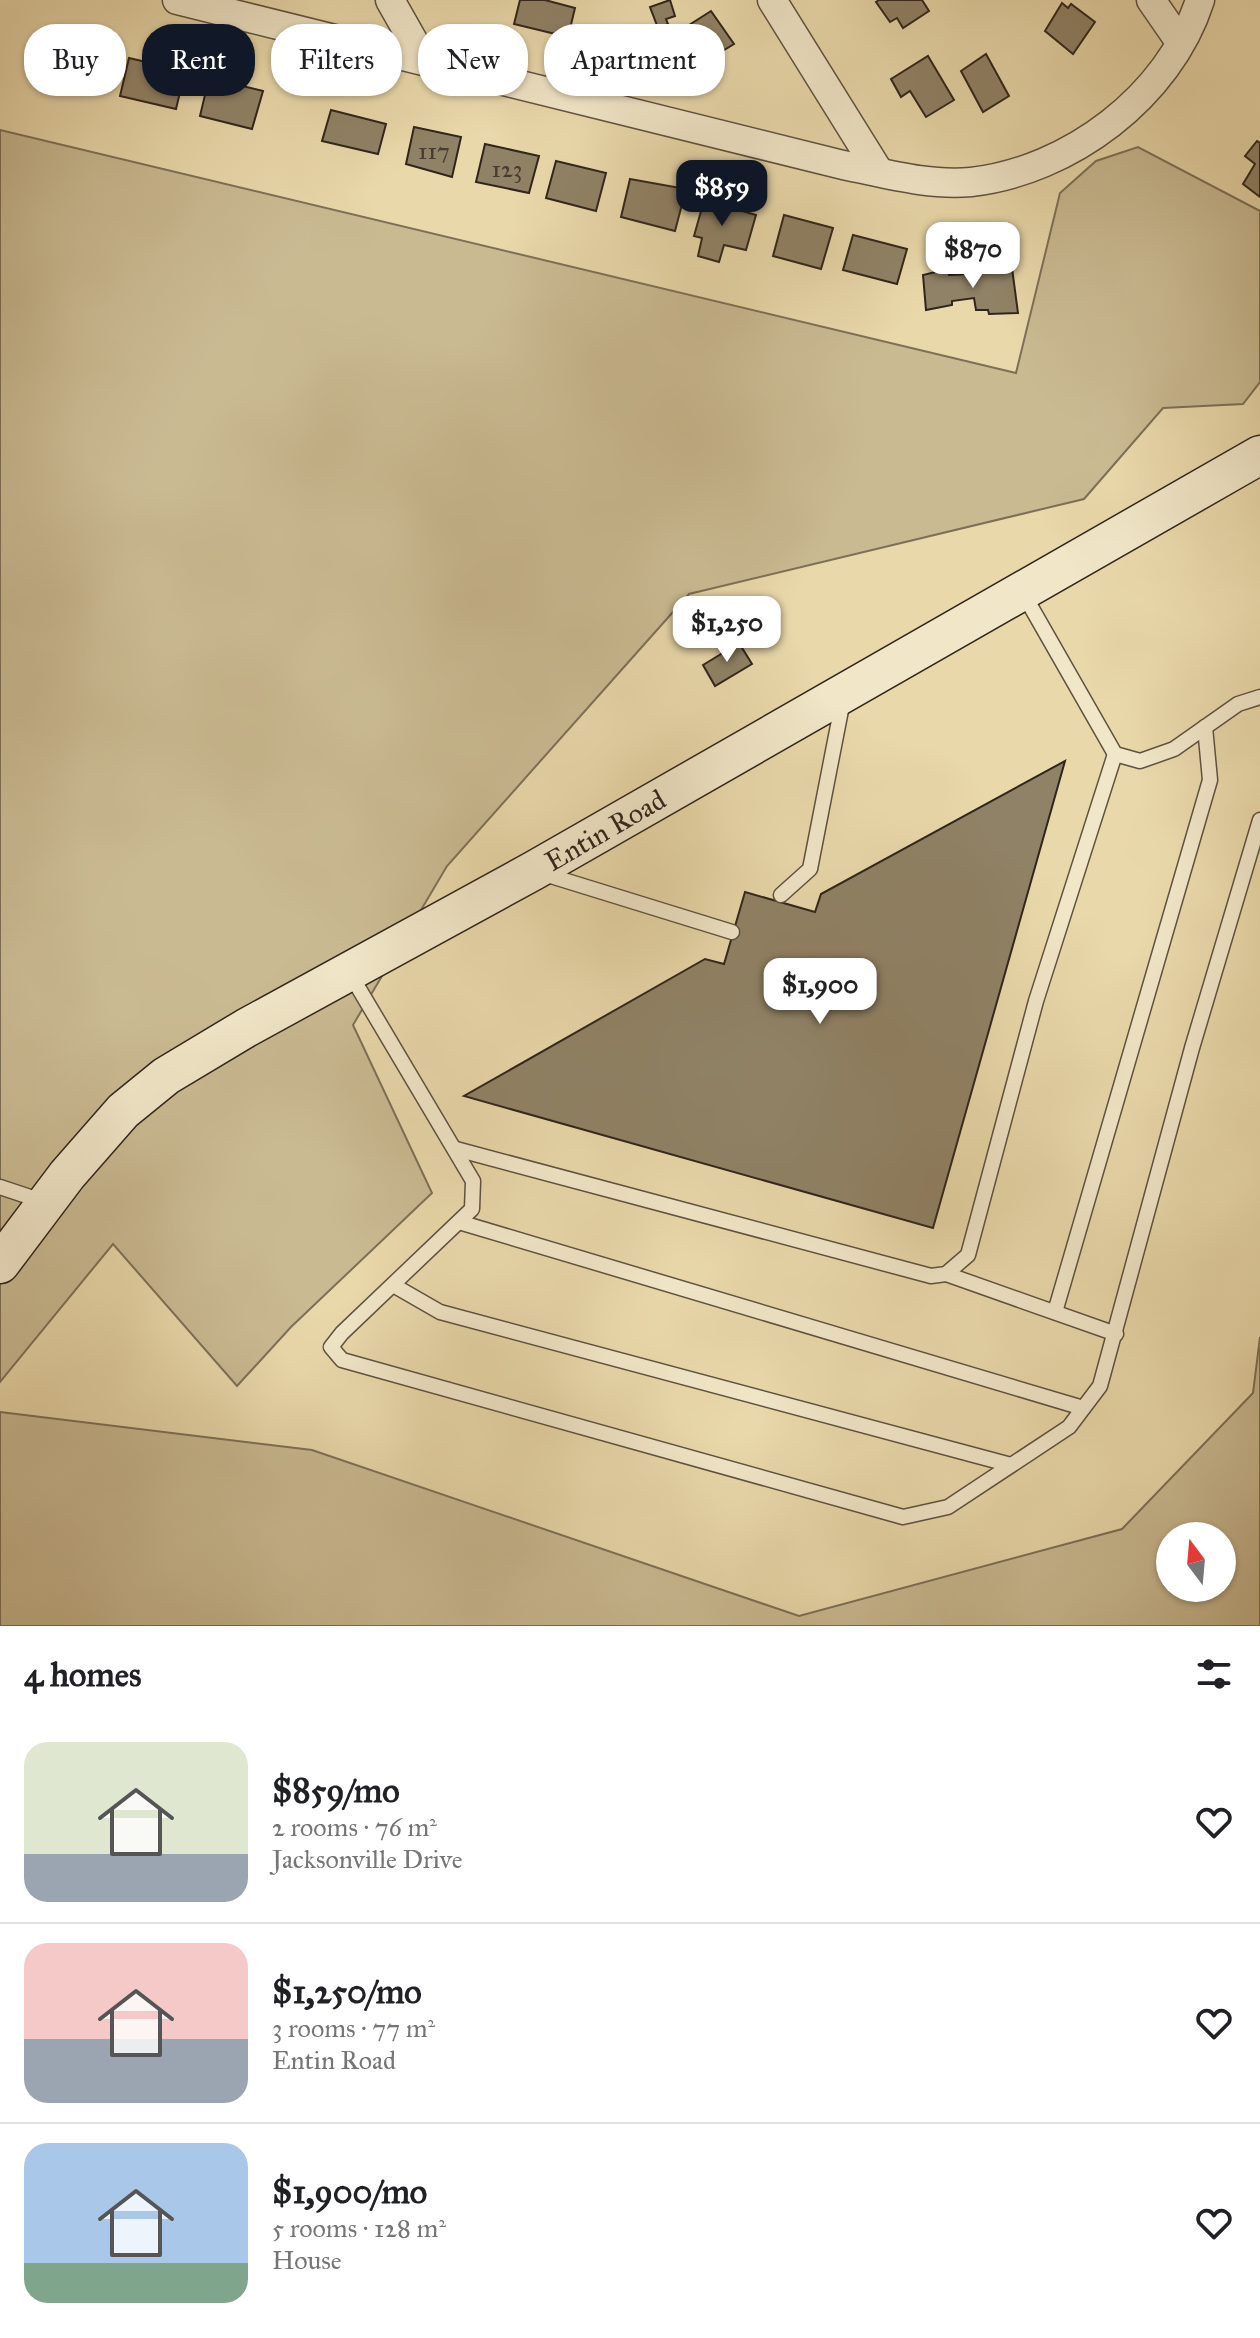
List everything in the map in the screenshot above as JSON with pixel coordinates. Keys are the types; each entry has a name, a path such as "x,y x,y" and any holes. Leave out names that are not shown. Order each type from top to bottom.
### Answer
{"street":[{"path":"177,0 418,59"},
{"path":"390,0 418,49"},
{"path":"772,0 879,172"},
{"path":"1151,0 1180,42"},
{"path":"528,86 879,172 930,182 968,182 1006,176 1043,164 1110,123 1162,71 1200,0"},
{"name":"Entin Road","path":"0,1264 67,1175 123,1111 166,1076 246,1028 533,871 1260,455"}],"lane":[{"path":"1023,592 1115,754 1140,761 1174,749 1238,704 1260,697"},
{"path":"781,895 810,869 844,694"},
{"path":"1055,1312 1210,780 1205,727"},
{"path":"946,1274 968,1255 1036,1001 1115,754"},
{"path":"349,972 473,1181 472,1209 331,1347 342,1360 903,1517 948,1507 1069,1427 1100,1386 1192,1048 1260,820"},
{"path":"533,871 732,932"},
{"path":"456,1149 931,1276 946,1274 1116,1334"},
{"path":"0,1187 47,1202"},
{"path":"459,1222 1083,1408"},
{"path":"393,1285 440,1312 1011,1465"}],"shaded area":[{"path":"0,130 1016,373 1060,193 1096,161 1138,147 1260,211 1260,382 1243,404 1163,408 1084,499 689,594 447,866 353,1025 432,1193 291,1327 237,1386 113,1244 0,1382"},
{"path":"1260,1337 1260,1626 0,1626 0,1412 312,1450 799,1616 1122,1529 1253,1393"}],"building":[{"path":"520,0 545,0 575,8 571,24 544,24 544,31 528,27 528,24 514,24"},
{"path":"670,0 675,16 666,19 668,24 656,24 650,7"},
{"path":"922,0 929,11 903,28 897,18 890,22 876,2"},
{"path":"1062,3 1068,8 1071,4 1095,22 1073,54 1045,31"},
{"path":"711,11 720,24 691,24"},
{"path":"725,31 734,44 725,50"},
{"path":"986,54 1009,96 983,112 961,71"},
{"path":"928,56 954,100 926,117 910,91 901,97 891,79"},
{"path":"129,58 142,61 142,96 179,96 176,109 120,96 126,96"},
{"path":"255,89 263,91 252,129 200,116 205,96 255,96"},
{"path":"331,110 386,124 378,154 322,141"},
{"path":"414,127 461,137 452,177 406,164"},
{"path":"1257,141 1260,143 1260,197 1243,184 1255,164 1245,156"},
{"path":"485,144 539,156 529,193 476,182"},
{"path":"556,161 606,173 596,211 546,198"},
{"path":"630,179 686,189 675,231 621,217"},
{"path":"705,197 733,203 732,208 756,215 746,250 724,245 719,262 698,256 702,238 694,236"},
{"path":"784,215 833,228 821,269 773,256"},
{"path":"853,235 907,249 897,284 843,270"},
{"path":"993,264 1005,264 1006,269 1012,268 1018,313 989,314 988,310 976,310 974,298 952,301 952,305 926,310 923,275 948,269 949,275 970,274 970,271 993,270"},
{"path":"739,643 752,664 715,686 703,665"},
{"path":"1065,761 933,1228 464,1096 705,959 724,964 745,892 815,912 821,894"}]}
